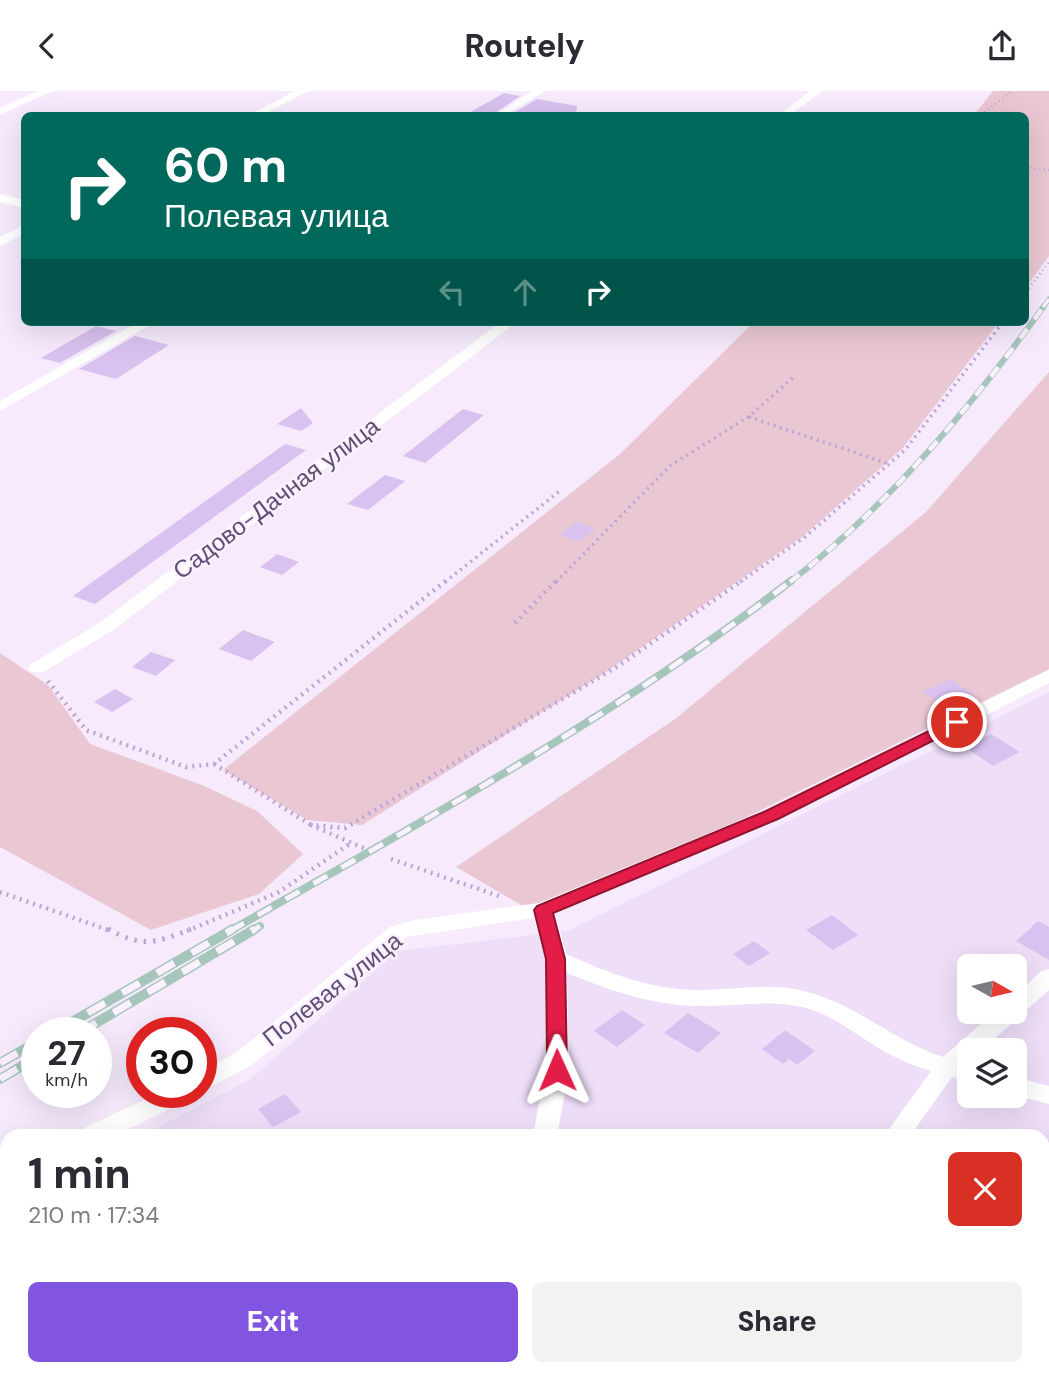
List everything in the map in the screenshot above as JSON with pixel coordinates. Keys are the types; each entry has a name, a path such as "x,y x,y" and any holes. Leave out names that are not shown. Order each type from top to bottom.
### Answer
{"street":[{"path":"0,112 47,91"},
{"path":"260,112 303,91"},
{"path":"504,112 540,91"},
{"path":"788,112 817,91"},
{"path":"0,198 21,203"},
{"path":"0,241 21,230"},
{"path":"0,407 141,326"},
{"name":"Садово-Дачная улица","path":"37,668 107,626 505,326"},
{"name":"Полевая улица","path":"217,1074 244,1059 398,932 415,927 543,910 772,815 1049,676"},
{"path":"543,910 556,959 557,1070 546,1129"},
{"path":"556,959 601,980 639,991 696,998 777,993 808,999 839,1013 901,1050 957,1070"},
{"path":"1027,998 1049,977"},
{"path":"988,1038 1001,1024"},
{"path":"903,1129 957,1071"},
{"path":"1027,1089 1049,1095"},
{"path":"106,1129 150,1108"}],"path":[{"path":"985,112 1013,91"},
{"path":"1029,167 1049,170"},
{"path":"1029,288 1049,262"},
{"path":"311,825 345,828 618,666 805,537 905,450 1000,326"},
{"path":"515,623 670,466 748,417 794,377"},
{"path":"748,417 889,464"},
{"path":"37,668 86,730 186,767 214,764 561,490"},
{"path":"214,764 311,825 370,851"},
{"path":"0,892 100,925 128,940 155,943 279,892 351,843"},
{"path":"391,859 506,898"}],"shaded area":[{"path":"993,91 1049,91 1049,256 1029,283 1029,112 976,112"},
{"path":"750,326 996,326 902,449 802,537 603,674 362,825 307,820 223,770 620,454"},
{"path":"1049,372 1049,669 542,917 456,867 675,719 926,512"},
{"path":"0,653 48,685 90,744 202,785 257,811 303,854 259,894 151,930 0,847"},
{"path":"1049,692 1049,1129 154,1129 195,1108 217,1108 217,1097 249,1080 398,951 568,931"}],"building":[{"path":"504,93 520,96 496,112 470,112"},
{"path":"537,99 577,106 576,112 515,112"},
{"path":"96,326 116,331 60,363 41,358"},
{"path":"135,336 169,345 116,379 79,369"},
{"path":"301,408 313,423 301,431 277,424"},
{"path":"463,409 484,415 425,463 403,456"},
{"path":"285,444 306,450 95,604 73,596"},
{"path":"385,475 405,481 368,510 347,504"},
{"path":"577,522 596,529 579,542 559,534"},
{"path":"277,554 299,562 282,575 260,567"},
{"path":"243,630 275,642 251,661 219,649"},
{"path":"151,652 175,660 156,676 132,667"},
{"path":"950,679 973,694 945,707 923,692"},
{"path":"115,689 133,699 112,712 94,702"},
{"path":"991,734 1020,752 993,766 965,747"},
{"path":"832,915 858,935 833,950 806,930"},
{"path":"1038,921 1049,927 1049,960 1016,941"},
{"path":"754,941 770,953 749,966 733,954"},
{"path":"622,1010 645,1025 617,1047 594,1031"},
{"path":"688,1013 721,1033 698,1053 664,1033"},
{"path":"785,1030 815,1051 797,1065 789,1059 783,1064 762,1049"},
{"path":"285,1094 301,1112 273,1127 258,1109"}],"railway":[{"path":"1043,307 1049,299"},
{"path":"1029,326 1044,306"},
{"path":"790,582 861,520 927,453 1029,326"},
{"path":"230,931 588,722 725,630 792,580"},
{"path":"252,931 260,926"},
{"path":"81,1017 233,929"},
{"path":"106,1017 255,929"},
{"path":"0,1063 21,1051"},
{"path":"0,1079 21,1067"}],"route":[{"path":"557,1070 556,959 543,910 772,815 957,722"}]}
